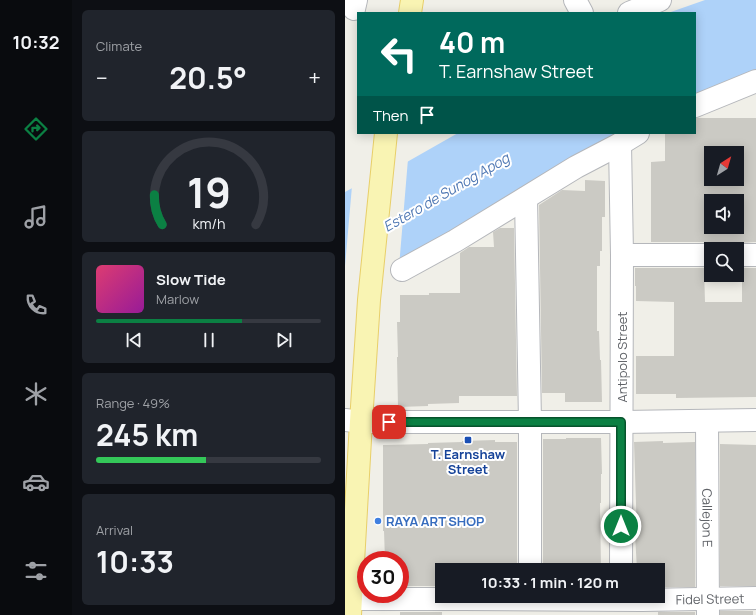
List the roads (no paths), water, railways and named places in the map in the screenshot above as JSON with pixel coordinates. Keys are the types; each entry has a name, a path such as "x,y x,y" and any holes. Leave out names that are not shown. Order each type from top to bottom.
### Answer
{"main road":[{"path":"410,12 412,0"},
{"path":"351,607 353,421 369,300 386,134"}],"street":[{"path":"575,0 581,12"},
{"path":"631,12 660,0"},
{"path":"696,106 756,81"},
{"path":"403,270 455,241 576,167 629,139"},
{"name":"Antipolo Street","path":"621,563 622,255 629,139"},
{"path":"526,198 531,563"},
{"path":"622,255 704,255"},
{"path":"744,255 756,255"},
{"path":"353,421 621,422 756,420"},
{"name":"Callejon E","path":"707,421 708,607"},
{"name":"Fidel Street","path":"621,603 708,607 756,598"},
{"name":"Fidel Street","path":"351,607 463,607 490,603"}],"water":[{"path":"705,0 756,0 756,73 696,100 696,12 671,12"},
{"name":"Estero de Sunog Apog","path":"456,134 626,134 345,296 345,192 369,179 407,162"}],"place":[{"name":"T. Earnshaw Street","path":"468,440"},
{"name":"RAYA ART SHOP","path":"378,521"}]}
